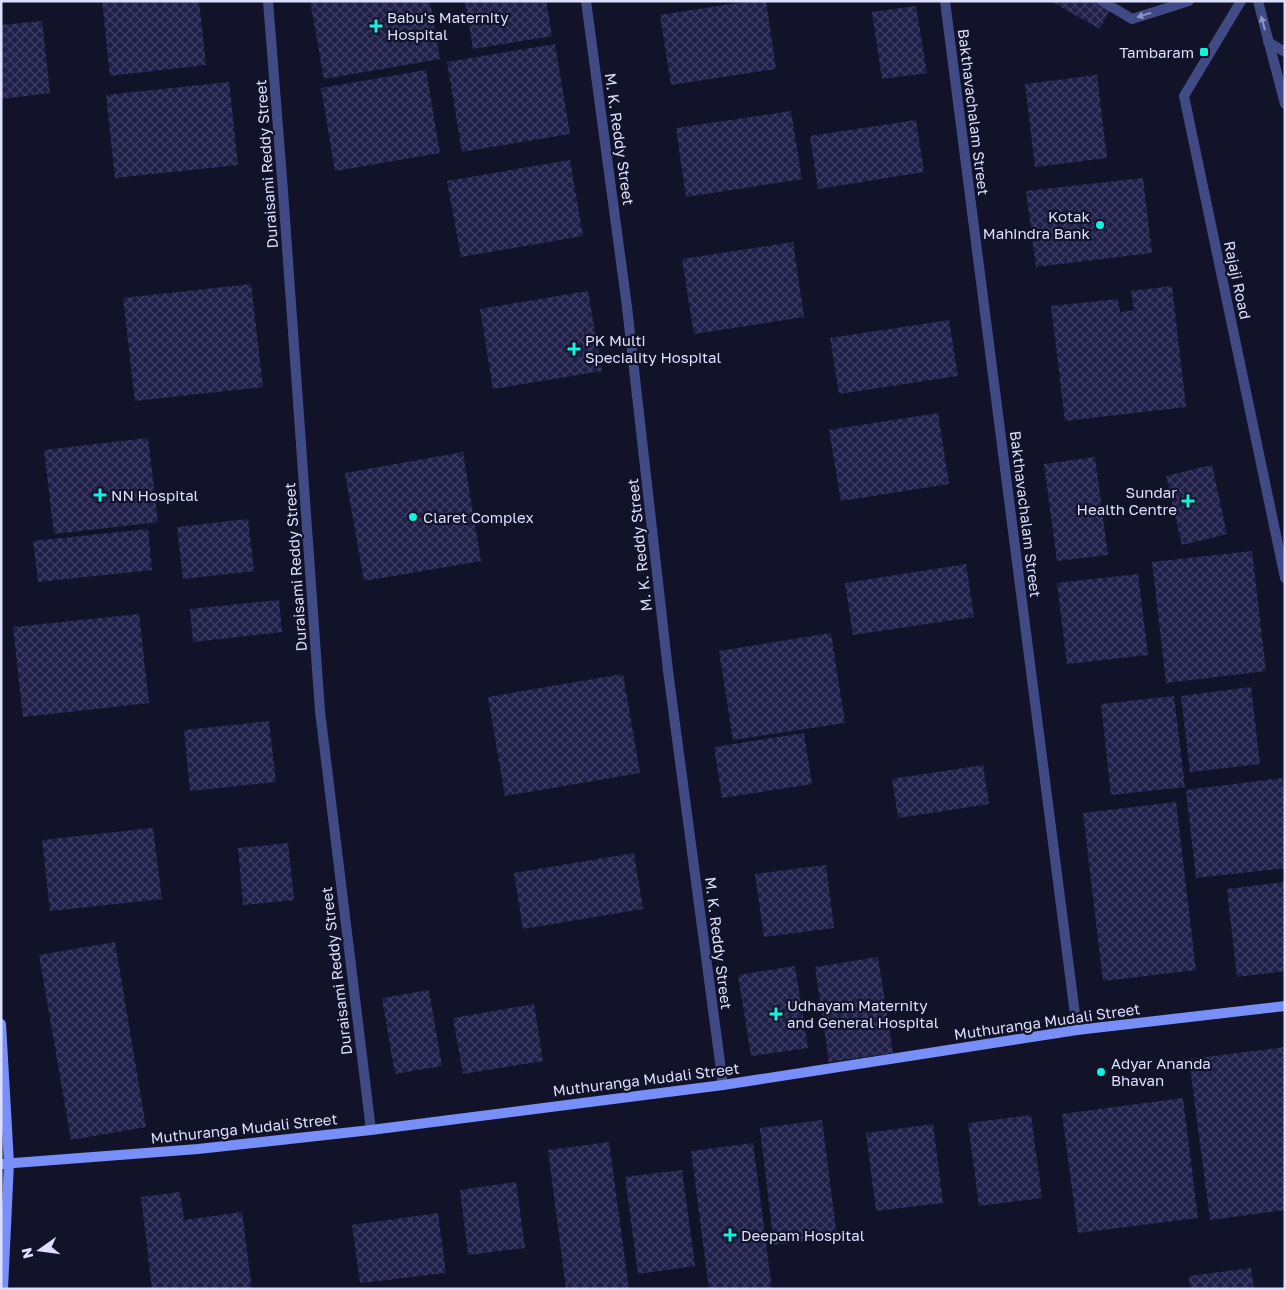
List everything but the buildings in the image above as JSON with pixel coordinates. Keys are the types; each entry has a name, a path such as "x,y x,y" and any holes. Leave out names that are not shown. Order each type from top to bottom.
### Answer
{"street":[{"name":"Duraisami Reddy Street","path":"268,1 320,711 371,1130"},
{"name":"M. K. Reddy Street","path":"586,1 627,307 668,671 723,1085"},
{"name":"Bakthavachalam Street","path":"945,1 1077,1030"},
{"path":"1102,1 1132,19 1186,2"},
{"name":"Rajaji Road","path":"1241,1 1184,96 1285,578"},
{"path":"1258,1 1285,104"},
{"path":"1268,42 1285,52"},
{"name":"Muthuranga Mudali Street","path":"5,1164 198,1149 371,1130 723,1085 1077,1030 1285,1006"},
{"path":"1,1024 5,1164 3,1289"}],"place":[{"name":"Babu's Maternity Hospital","path":"376,26"},
{"name":"Tambaram","path":"1204,52"},
{"name":"Kotak Mahindra Bank","path":"1100,225"},
{"name":"PK Multi Speciality Hospital","path":"574,349"},
{"name":"NN Hospital","path":"100,495"},
{"name":"Sundar Health Centre","path":"1188,501"},
{"name":"Claret Complex","path":"413,517"},
{"name":"Udhayam Maternity and General Hospital","path":"776,1014"},
{"name":"Adyar Ananda Bhavan","path":"1101,1072"},
{"name":"Deepam Hospital","path":"730,1235"}]}
